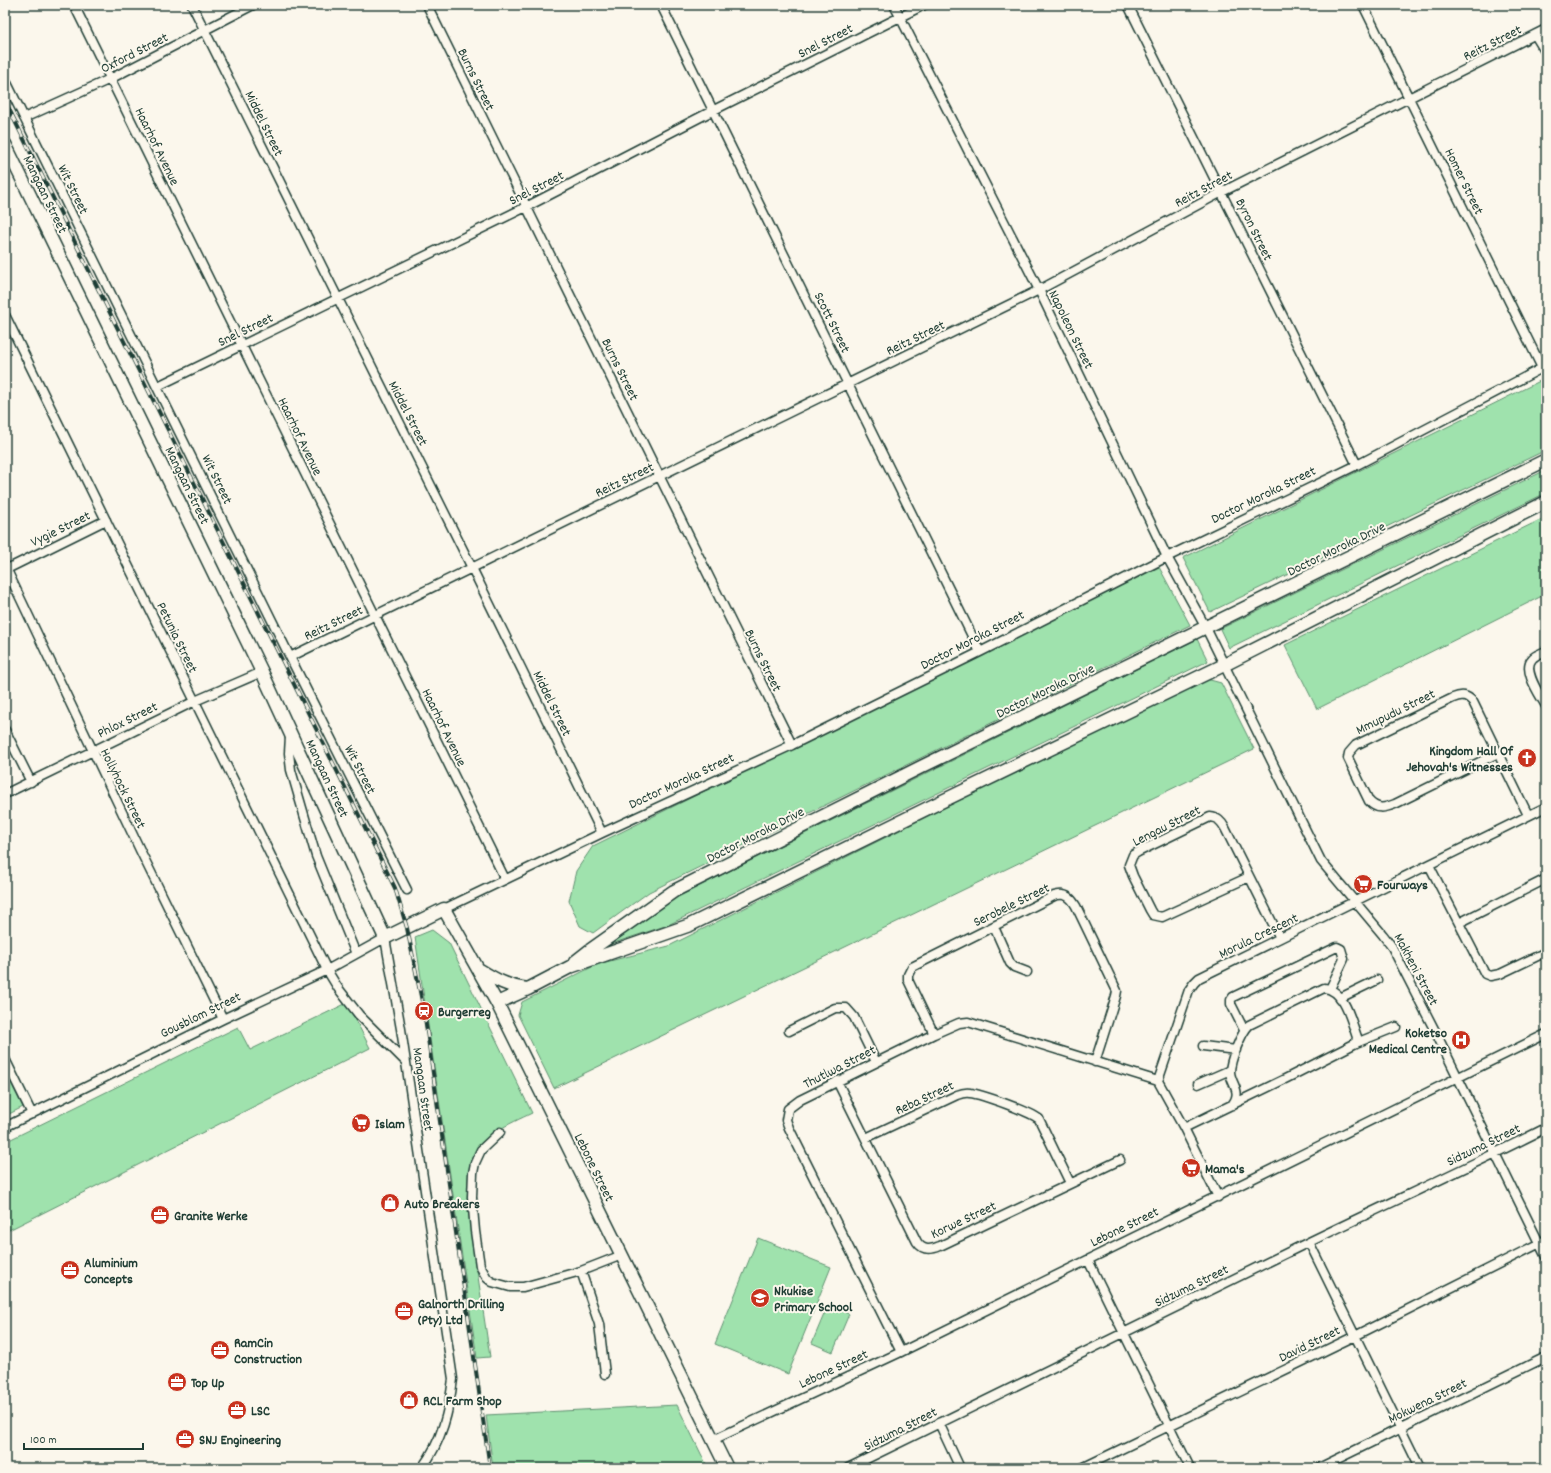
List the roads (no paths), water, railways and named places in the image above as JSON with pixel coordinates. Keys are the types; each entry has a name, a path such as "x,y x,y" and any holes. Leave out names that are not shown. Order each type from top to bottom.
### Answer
{"street":[{"name":"Haarhof Avenue","path":"74,5 506,879"},
{"name":"Middel Street","path":"192,5 602,833"},
{"name":"Oxford Street","path":"24,118 110,79 253,5"},
{"name":"Burns Street","path":"427,5 792,745"},
{"name":"Scott Street","path":"661,5 980,652"},
{"name":"Napoleon Street","path":"894,5 901,16 1039,290 1167,557 1206,628 1224,665"},
{"name":"Snel Street","path":"158,386 526,207 714,110 924,5"},
{"name":"Byron Street","path":"1128,5 1358,465"},
{"name":"Homer Street","path":"1363,5 1544,367"},
{"name":"Reitz Street","path":"290,657 1039,290 1222,192 1546,29"},
{"path":"1535,35 1546,53"},
{"name":"Wit Street","path":"5,80 158,386 290,657 407,890"},
{"name":"Mangaan Street","path":"5,144 262,672 385,938 401,1029 452,1379 450,1402 445,1424 436,1448 422,1468"},
{"name":"Petunia Street","path":"5,315 327,970 338,988 359,1015 405,1061"},
{"name":"Doctor Moroka Street","path":"407,928 602,833 792,745 1167,557 1358,465 1544,367"},
{"name":"Doctor Moroka Drive","path":"570,967 588,951 674,891 914,771 1546,460"},
{"name":"Doctor Moroka Drive","path":"497,1003 570,967 690,925 926,808 1224,665 1546,502"},
{"name":"Vygie Street","path":"6,569 106,520"},
{"name":"Hollyhock Street","path":"6,569 92,751 223,1019"},
{"path":"1546,651 1532,659 1528,667 1531,677 1546,706"},
{"name":"Makheni Street","path":"1224,665 1321,861 1392,947 1495,1154 1543,1241 1546,1257"},
{"name":"Phlox Street","path":"5,794 195,701 262,672"},
{"name":"Mmupudu Street","path":"1498,753 1395,804 1382,808 1372,805 1369,801 1348,758 1349,752 1356,745 1459,695 1465,695 1473,702 1498,753 1528,815"},
{"path":"5,730 31,782"},
{"path":"290,733 289,753 291,770 316,856 356,954"},
{"name":"Morula Crescent","path":"1158,1081 1189,990 1200,978 1546,807"},
{"name":"Lengau Street","path":"1249,877 1162,917 1153,914 1150,910 1129,865 1133,855 1138,852 1210,817 1216,818 1222,821 1280,938"},
{"path":"1429,865 1481,969 1485,974 1490,976 1500,974 1546,952"},
{"path":"1459,923 1546,879"},
{"name":"Serobele Street","path":"934,1034 908,980 910,971 917,964 1059,894 1065,895 1073,902 1117,991 1096,1062"},
{"name":"Lebone Street","path":"444,909 497,1003 727,1468"},
{"path":"994,927 1010,963 1014,968 1028,972"},
{"name":"Gousblom Street","path":"5,1127 223,1019 327,970 385,938 407,928"},
{"path":"1244,1030 1231,1004 1233,997 1337,947 1341,949 1344,959 1330,988"},
{"path":"478,969 505,985 528,989"},
{"path":"1340,998 1377,980"},
{"path":"1232,1105 1236,1100 1236,1090 1230,1070 1244,1030 1249,1025 1324,988 1330,988 1340,998 1357,1037 1356,1043"},
{"path":"789,1031 835,1008 846,1008 854,1017 876,1062"},
{"name":"Thutlwa Street","path":"901,1352 786,1120 788,1109 837,1081 876,1062 958,1023 968,1022 1158,1081"},
{"path":"1184,1128 1356,1043 1396,1027"},
{"name":"Lebone Street","path":"713,1440 901,1352 1546,1034"},
{"path":"1203,1046 1236,1050"},
{"path":"5,1059 32,1114"},
{"path":"1198,1084 1230,1070"},
{"name":"Korwe Street","path":"837,1081 917,1242 920,1247 927,1249 934,1249 1120,1160"},
{"path":"1158,1081 1184,1128 1218,1197"},
{"name":"Reba Street","path":"866,1138 958,1095 963,1093 975,1094 1040,1119 1070,1183"},
{"name":"Sidzuma Street","path":"848,1468 1124,1332 1495,1154 1546,1128"},
{"path":"500,1132 481,1150 475,1163 473,1173 472,1197 474,1224 480,1266 492,1282 515,1288 541,1283 581,1271 622,1255"},
{"name":"David Street","path":"1082,1468 1355,1336 1543,1241"},
{"path":"1309,1242 1420,1468"},
{"path":"1088,1260 1190,1468"},
{"path":"581,1271 599,1324 605,1374"},
{"name":"Mokwena Street","path":"1319,1468 1546,1356"},
{"path":"938,1423 960,1468"}],"railway":[{"path":"5,101 395,888 407,928 424,1011 490,1468"}],"place":[{"name":"Kingdom Hall Of Jehovah's Witnesses","path":"1527,758"},
{"name":"Fourways","path":"1363,884"},
{"name":"Burgerreg","path":"424,1011"},
{"name":"Koketso Medical Centre","path":"1461,1040"},
{"name":"Islam","path":"361,1123"},
{"name":"Mama's","path":"1191,1168"},
{"name":"Auto Breakers","path":"390,1203"},
{"name":"Granite Werke","path":"160,1215"},
{"name":"Aluminium Concepts","path":"70,1270"},
{"name":"Nkukise Primary School","path":"760,1298"},
{"name":"Galnorth Drilling (Pty) Ltd","path":"404,1311"},
{"name":"RamCin Construction","path":"220,1350"},
{"name":"Top Up","path":"177,1382"},
{"name":"RCL Farm Shop","path":"409,1400"},
{"name":"LSC","path":"237,1410"},
{"name":"SNJ Engineering","path":"185,1439"}]}
